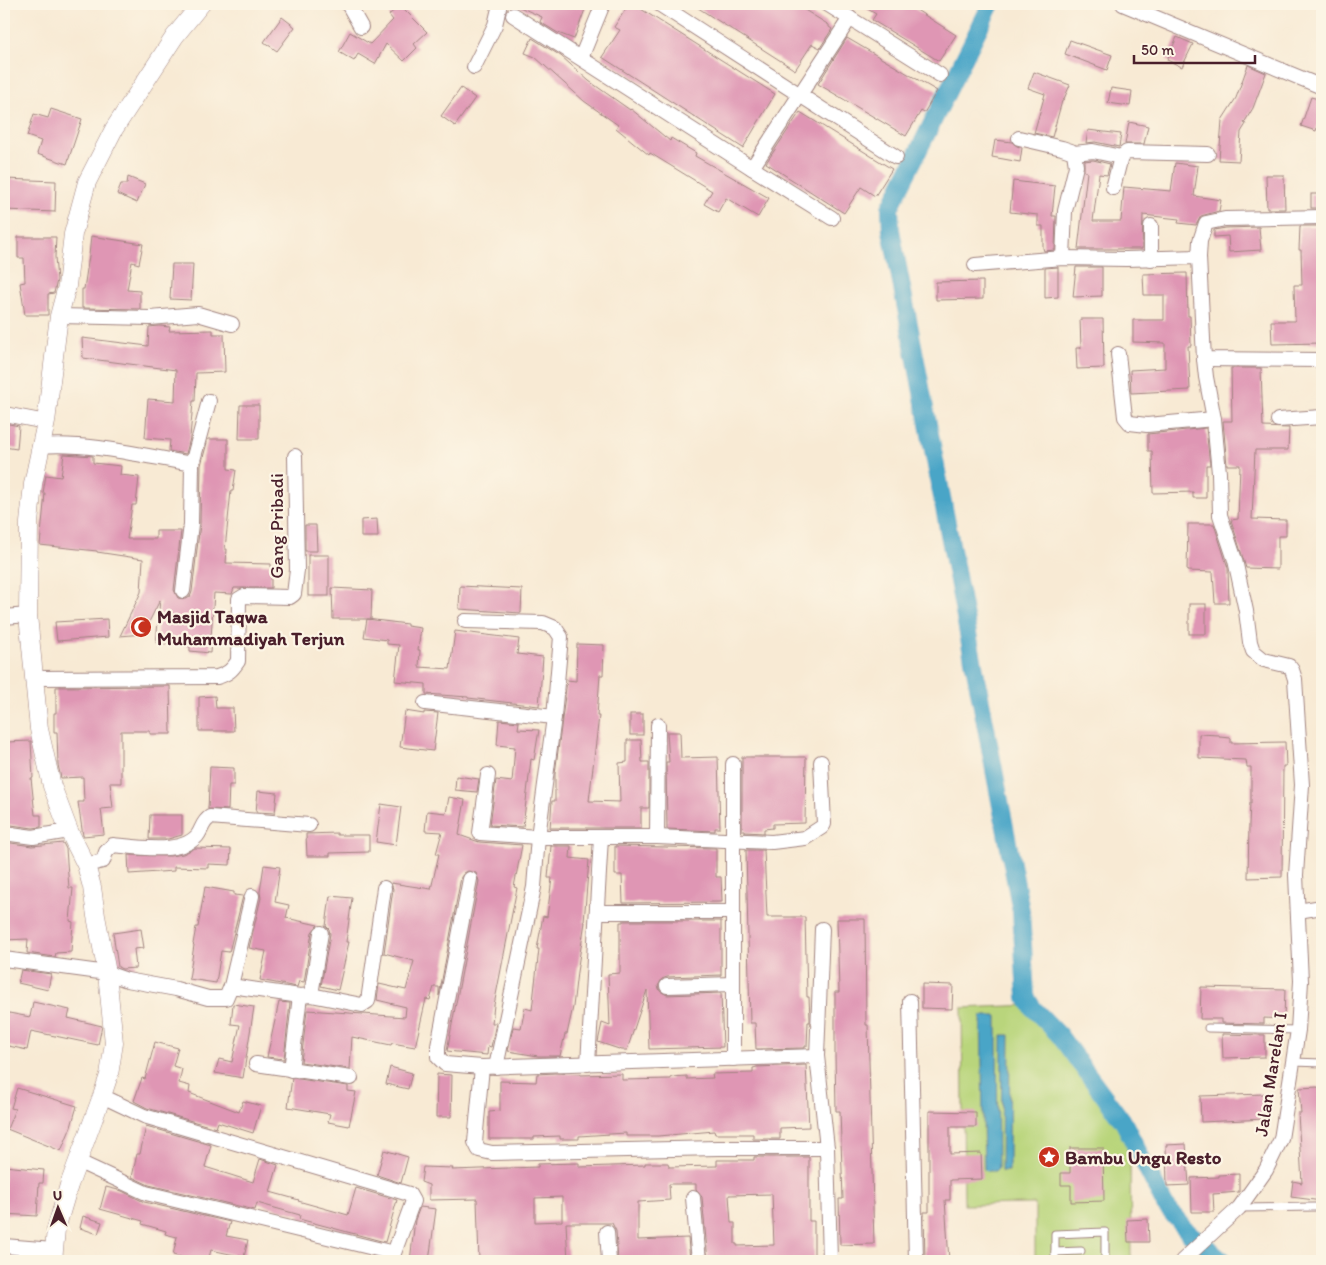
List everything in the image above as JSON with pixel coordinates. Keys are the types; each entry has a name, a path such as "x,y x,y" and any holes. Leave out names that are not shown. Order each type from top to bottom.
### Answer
{"street":[{"path":"4,1246 53,1256 56,1229 69,1184 109,1075 114,1043 107,973 92,887 86,866 52,786 39,729 28,615 29,523 33,484 46,422 59,316 67,286 73,234 87,182 114,129 175,36 201,4"},
{"path":"348,4 361,27"},
{"path":"474,67 495,25 500,4"},
{"path":"581,58 603,4"},
{"path":"659,4 896,157"},
{"path":"827,4 940,74"},
{"path":"1123,4 1322,87"},
{"path":"513,15 832,218"},
{"path":"752,168 850,18"},
{"path":"1019,138 1074,153 1093,151 1121,156"},
{"path":"1113,188 1121,156 1127,152 1208,154"},
{"path":"1063,258 1065,211 1076,166 1074,153"},
{"path":"1118,354 1125,417 1130,423 1147,425 1214,419 1204,359 1199,257 1200,241 1206,223 1225,219 1322,217"},
{"path":"1151,226 1151,259"},
{"path":"975,265 1063,258 1151,259 1199,257"},
{"path":"59,316 150,318 198,314 232,324"},
{"path":"1204,359 1322,360"},
{"path":"184,591 191,524 192,464 209,401"},
{"path":"4,414 46,422"},
{"path":"1278,420 1322,417"},
{"name":"Jalan Marelan I","path":"1185,1260 1239,1208 1266,1170 1282,1140 1298,1030 1301,981 1296,875 1302,785 1295,679 1289,666 1264,660 1253,651 1250,642 1246,611 1235,560 1220,515 1219,473 1214,419"},
{"path":"40,446 57,444 99,448 192,464"},
{"name":"Gang Pribadi","path":"33,678 217,677 228,674 238,660 238,599 244,596 290,597 294,594 298,570 295,456"},
{"path":"4,617 28,615"},
{"path":"465,621 543,623 555,628 561,637 554,718 538,837 534,887 489,1067 475,1142 479,1150 492,1153 718,1148 827,1148"},
{"path":"425,704 554,718"},
{"path":"657,837 658,725"},
{"path":"488,775 480,833 538,837 657,837 772,842 804,838 822,828 824,824 821,762"},
{"path":"733,764 733,1059"},
{"path":"86,866 103,861 106,852 113,845 154,848 184,845 197,836 205,820 210,818 308,824"},
{"path":"4,833 33,837 70,831"},
{"path":"588,1064 601,837"},
{"path":"470,879 438,1046 438,1057 445,1064 489,1067 817,1056"},
{"path":"231,986 305,995 362,1005 368,1002 384,888"},
{"path":"4,959 107,973 127,980 208,998 226,998 231,986 252,896"},
{"path":"1298,911 1322,907"},
{"path":"597,912 733,912"},
{"path":"822,929 817,1056 827,1148 830,1261"},
{"path":"291,1070 305,995 321,933"},
{"path":"667,986 733,984"},
{"path":"910,1001 916,1261"},
{"path":"256,1064 351,1078"},
{"path":"77,1162 146,1192 394,1253 412,1201 409,1194 144,1116 102,1096"},
{"path":"693,1198 699,1261"},
{"path":"608,1232 609,1261"}],"lane":[{"path":"1208,1028 1298,1030"},
{"path":"1293,1062 1322,1063"},
{"path":"1239,1208 1315,1207"},
{"path":"1055,1261 1055,1234 1105,1232 1105,1261"},
{"path":"1055,1252 1081,1251"}],"green space":[{"path":"1031,1005 1060,1037 1124,1123 1130,1151 1131,1261 1035,1261 1035,1204 964,1205 962,1008"}],"water":[{"path":"981,1016 997,1016 998,1168 995,1171 986,1171 984,1169"},
{"path":"1002,1035 1010,1035 1009,1171 1001,1171"}],"building":[{"path":"513,4 587,4 574,39 558,33 540,22 542,17"},
{"path":"629,4 633,4 775,94 743,148 602,57 620,30 614,27"},
{"path":"692,4 795,4 829,25 832,29 820,48 812,44 795,70"},
{"path":"859,4 907,4 956,35 939,61 872,20 876,14"},
{"path":"400,5 427,32 414,44 417,48 404,61 386,44 375,64 358,54 354,61 339,52 350,32 370,44 393,20 389,15"},
{"path":"282,17 295,27 277,51 264,42"},
{"path":"1177,37 1193,44 1182,67 1167,60"},
{"path":"532,38 561,56 589,81 631,109 670,141 671,138 696,153 695,156 769,198 758,217 726,198 718,212 704,204 712,191 650,153 649,155 616,128 618,125 584,101 535,57 525,53"},
{"path":"847,38 937,91 924,113 921,111 906,136 818,84"},
{"path":"1070,40 1112,55 1107,70 1065,54"},
{"path":"1248,65 1266,73 1253,108 1241,132 1239,161 1219,160 1222,120 1236,98"},
{"path":"1034,72 1070,85 1062,101 1052,137 1034,133 1045,94 1028,88"},
{"path":"461,88 475,98 455,126 441,116"},
{"path":"1111,88 1132,91 1130,106 1108,103"},
{"path":"1311,97 1322,100 1322,111 1316,131 1301,126"},
{"path":"51,109 82,119 67,164 37,154 41,141 27,136 34,114 48,118"},
{"path":"800,112 892,169 875,196 861,187 844,213 766,163"},
{"path":"1129,122 1148,126 1144,144 1125,144"},
{"path":"1088,130 1121,134 1119,147 1095,142 1086,143"},
{"path":"995,140 1012,142 1022,148 1020,162 992,157"},
{"path":"1093,160 1110,164 1107,175 1099,174 1093,221 1121,221 1124,187 1171,191 1175,163 1198,166 1194,196 1221,200 1219,211 1201,216 1196,225 1178,223 1179,219 1143,215 1142,249 1078,249 1087,172 1084,171 1084,161"},
{"path":"1266,175 1284,175 1285,209 1267,209"},
{"path":"128,177 145,184 137,203 117,194 121,184 127,184"},
{"path":"5,179 56,181 55,212 4,210"},
{"path":"1013,181 1055,186 1052,216 1056,216 1055,250 1044,251 1043,226 1038,226 1038,215 1010,212"},
{"path":"1311,194 1322,194 1322,208 1311,208"},
{"path":"1300,226 1322,226 1320,308 1322,308 1322,343 1272,344 1271,321 1295,321 1294,285 1302,285 1301,250 1299,250"},
{"path":"1259,227 1261,250 1229,252 1228,236 1214,237 1214,230"},
{"path":"91,236 143,244 139,264 132,262 127,290 140,291 140,309 82,308 82,289 84,289"},
{"path":"18,237 56,237 57,280 54,293 48,294 48,315 25,315 20,283 25,282 24,258 18,258"},
{"path":"172,264 193,264 191,300 170,299"},
{"path":"1058,267 1058,297 1045,298 1045,268"},
{"path":"1076,267 1102,267 1102,296 1073,297"},
{"path":"1187,273 1191,346 1188,346 1190,390 1131,393 1130,370 1165,368 1165,343 1133,342 1133,320 1164,320 1164,295 1144,295 1143,274"},
{"path":"983,281 983,299 936,300 936,282"},
{"path":"1080,319 1103,319 1104,368 1077,369 1076,348 1081,348"},
{"path":"149,327 170,327 169,331 213,330 213,334 224,334 225,372 196,373 195,401 193,401 190,438 186,454 169,451 170,440 145,438 148,399 175,401 176,370 83,358 82,338 148,346"},
{"path":"1231,368 1261,368 1263,427 1289,428 1288,450 1255,450 1252,519 1286,520 1286,536 1278,536 1278,569 1246,568 1231,520 1238,519 1240,465 1227,465 1223,421 1232,421"},
{"path":"240,405 259,405 259,439 239,439"},
{"path":"4,423 19,426 17,449 4,447"},
{"path":"1206,428 1210,465 1206,465 1206,498 1193,498 1193,492 1153,493 1152,451 1148,451 1148,434"},
{"path":"208,439 228,439 228,469 236,470 233,491 231,491 225,549 227,549 226,563 271,564 271,588 234,588 232,594 214,593 210,653 190,651 190,646 156,643 160,600 143,634 120,636 141,592 143,559 97,551 40,545 46,475 61,477 64,454 93,456 93,463 121,466 120,475 139,477 136,505 132,505 127,539 156,539 156,531 181,531 174,590 178,598 186,599 190,597 192,592 200,524 201,465"},
{"path":"377,519 378,537 361,537 361,520"},
{"path":"1188,524 1214,524 1228,568 1229,603 1215,603 1213,572 1187,571"},
{"path":"305,525 316,525 317,551 305,551"},
{"path":"308,555 329,555 329,596 308,596"},
{"path":"460,586 522,589 521,613 459,609"},
{"path":"332,588 372,590 371,619 333,619"},
{"path":"1189,604 1206,604 1206,634 1189,634"},
{"path":"107,619 108,637 57,641 55,622"},
{"path":"367,619 407,624 407,626 421,628 418,650 420,650 419,667 450,669 455,631 519,639 517,654 543,657 539,706 426,694 426,684 395,681 399,645 387,644 387,640 364,637"},
{"path":"577,644 604,645 603,675 600,675 597,716 599,716 589,801 620,802 619,763 627,762 627,740 641,740 642,762 649,762 649,808 641,808 641,828 550,828 552,801 555,801 555,774 567,680 576,681"},
{"path":"170,686 171,734 150,734 150,731 121,731 121,783 110,783 113,808 101,809 104,834 83,836 78,802 84,802 83,777 61,778 58,765 57,732 54,732 56,687"},
{"path":"215,696 216,708 233,708 234,731 199,731 199,697"},
{"path":"405,711 424,714 424,712 438,713 433,751 400,747"},
{"path":"630,714 643,714 643,735 630,735"},
{"path":"499,720 519,722 518,729 539,730 534,760 531,759 523,827 490,825 496,780 512,782 515,747 497,745"},
{"path":"667,732 680,732 681,758 718,757 720,828 715,828 715,831 667,829 666,762 669,762"},
{"path":"1199,734 1231,738 1231,743 1285,742 1286,766 1283,766 1282,877 1248,878 1251,767 1247,767 1246,760 1199,758"},
{"path":"31,741 33,778 31,778 35,815 41,815 41,827 33,828 4,824 4,747 6,742"},
{"path":"742,757 806,757 805,823 773,824 773,828 764,829 764,833 745,832 745,830 742,830"},
{"path":"210,767 234,768 234,785 229,785 228,810 208,809"},
{"path":"456,776 479,779 477,792 455,790"},
{"path":"258,791 277,793 275,813 256,812"},
{"path":"449,797 465,800 459,835 479,842 522,845 514,887 517,888 494,1005 492,1023 496,1023 491,1047 488,1046 487,1055 447,1051 479,881 476,873 468,871 461,877 439,996 439,987 434,987 430,1000 426,999 415,1047 392,1043 391,1045 352,1037 350,1069 301,1062 307,1010 405,1017 406,1007 377,1000 379,984 406,990 414,961 384,953 393,889 391,883 431,889 439,854 436,854 442,832 425,831 427,811 446,813"},
{"path":"381,804 401,807 396,845 376,842"},
{"path":"150,815 182,815 182,835 168,839 149,839"},
{"path":"337,833 337,835 369,835 369,852 330,853 330,856 307,856 306,834"},
{"path":"4,842 32,846 63,843 66,849 69,888 73,888 70,921 73,922 71,952 56,953 55,957 27,953 28,939 4,940"},
{"path":"551,846 571,846 570,858 589,860 585,922 573,1007 567,1034 565,1034 560,1056 538,1056 508,1051 513,1027 521,1028 525,1008 532,1010 539,949 537,949 543,916 547,917 552,878 548,878"},
{"path":"615,846 716,848 716,877 721,877 722,902 623,903 622,875 615,875"},
{"path":"195,848 231,849 230,865 208,864 208,868 174,867 174,871 129,874 128,855 170,856 183,854"},
{"path":"746,850 764,850 767,917 805,917 807,997 809,997 810,1022 808,1022 807,1046 805,1048 756,1049 755,1023 750,1023"},
{"path":"264,865 280,867 275,902 289,905 286,918 318,925 312,932 304,982 299,981 297,987 260,980 266,951 249,948 261,898 260,892"},
{"path":"205,887 234,892 234,895 243,896 229,952 221,951 216,983 189,979 193,944"},
{"path":"330,896 352,898 346,942 349,942 338,990 321,986 330,934 326,926"},
{"path":"837,919 865,919 866,1025 868,1025 874,1244 840,1245 839,1199 843,1199 840,1111 836,1111 835,992 839,992"},
{"path":"721,921 721,975 667,977 662,979 658,986 660,991 667,995 721,993 723,1047 649,1049 647,990 627,1050 598,1042 602,1023 610,1026 608,974 620,973 620,922"},
{"path":"141,929 144,948 134,949 136,968 122,969 118,967 113,933"},
{"path":"21,970 51,974 48,990 18,983"},
{"path":"922,984 953,985 952,1009 922,1008"},
{"path":"1201,987 1285,989 1284,1019 1264,1018 1264,1024 1221,1023 1221,1019 1200,1019"},
{"path":"33,1002 70,1010 68,1018 102,1026 98,1045 31,1031 27,1050 4,1045 4,1012 30,1017"},
{"path":"279,1002 290,1003 284,1059 267,1057"},
{"path":"233,1004 254,1007 243,1078 215,1073 219,1059 232,1062 240,1025 231,1024"},
{"path":"1222,1034 1265,1035 1265,1057 1223,1058"},
{"path":"155,1042 178,1048 173,1066 182,1069 179,1083 190,1086 189,1093 239,1112 243,1101 261,1106 253,1133 218,1122 216,1128 147,1108 134,1101 142,1078 145,1079"},
{"path":"806,1065 809,1127 780,1128 780,1139 753,1139 753,1134 715,1134 714,1131 658,1136 626,1136 626,1133 579,1136 579,1139 560,1139 560,1136 534,1137 534,1139 489,1139 489,1112 500,1111 500,1081 536,1082 537,1074 555,1073 580,1075 622,1074 622,1080 671,1079 671,1077 687,1076 687,1079 713,1078 712,1074 753,1073 753,1068 757,1067"},
{"path":"390,1067 412,1073 408,1089 386,1084"},
{"path":"437,1074 452,1075 451,1117 436,1117"},
{"path":"292,1078 348,1086 348,1091 356,1092 349,1126 328,1122 330,1114 288,1107"},
{"path":"1318,1087 1318,1089 1322,1089 1322,1201 1291,1197 1293,1181 1302,1183 1298,1113 1301,1113 1299,1088"},
{"path":"17,1088 77,1106 61,1151 7,1129 15,1109 11,1108"},
{"path":"1265,1094 1266,1119 1201,1122 1200,1096"},
{"path":"929,1111 976,1112 976,1127 950,1127 950,1154 981,1153 982,1179 950,1180 950,1200 945,1200 949,1261 925,1261 924,1212 929,1212"},
{"path":"146,1126 211,1145 205,1167 253,1182 260,1159 278,1165 270,1192 298,1201 348,1215 356,1188 397,1200 385,1242 299,1219 300,1215 257,1203 255,1210 149,1185 132,1177 137,1154 140,1154"},
{"path":"1186,1144 1189,1185 1167,1186 1166,1145"},
{"path":"1070,1148 1103,1148 1104,1201 1071,1202 1071,1185 1061,1185 1061,1173 1070,1173"},
{"path":"384,1150 408,1157 401,1183 377,1175"},
{"path":"754,1157 809,1157 809,1221 814,1221 814,1261 708,1261 702,1197 696,1190 696,1184 669,1184 670,1200 638,1202 638,1240 688,1238 690,1261 618,1261 616,1231 612,1223 566,1223 568,1261 479,1261 477,1199 429,1200 429,1185 421,1182 423,1167 453,1168 452,1170 538,1167 538,1164 579,1163 579,1167 645,1165 645,1163 668,1163 669,1167 717,1166 717,1160 754,1160","holes":["772,1194 774,1245 737,1246 735,1244 735,1223 731,1223 729,1195","562,1197 562,1221 535,1222 535,1198"]},
{"path":"4,1166 44,1170 43,1183 39,1183 37,1216 4,1214"},
{"path":"1239,1174 1239,1192 1213,1194 1214,1212 1192,1212 1191,1178"},
{"path":"106,1187 122,1191 144,1202 230,1222 226,1236 248,1240 244,1257 211,1250 208,1261 191,1261 173,1255 177,1237 165,1234 166,1231 142,1224 143,1221 100,1209"},
{"path":"420,1207 436,1209 429,1261 410,1261 415,1220"},
{"path":"83,1216 102,1222 98,1234 80,1228"},
{"path":"1148,1219 1149,1242 1128,1242 1127,1220"}],"waterway":[{"path":"991,4 890,208 891,230 1021,911 1026,997 1033,1008 1059,1035 1124,1123 1165,1205 1188,1232 1224,1261"}],"place":[{"name":"Masjid Taqwa Muhammadiyah Terjun","path":"141,627"},
{"name":"Bambu Ungu Resto","path":"1049,1157"}]}
